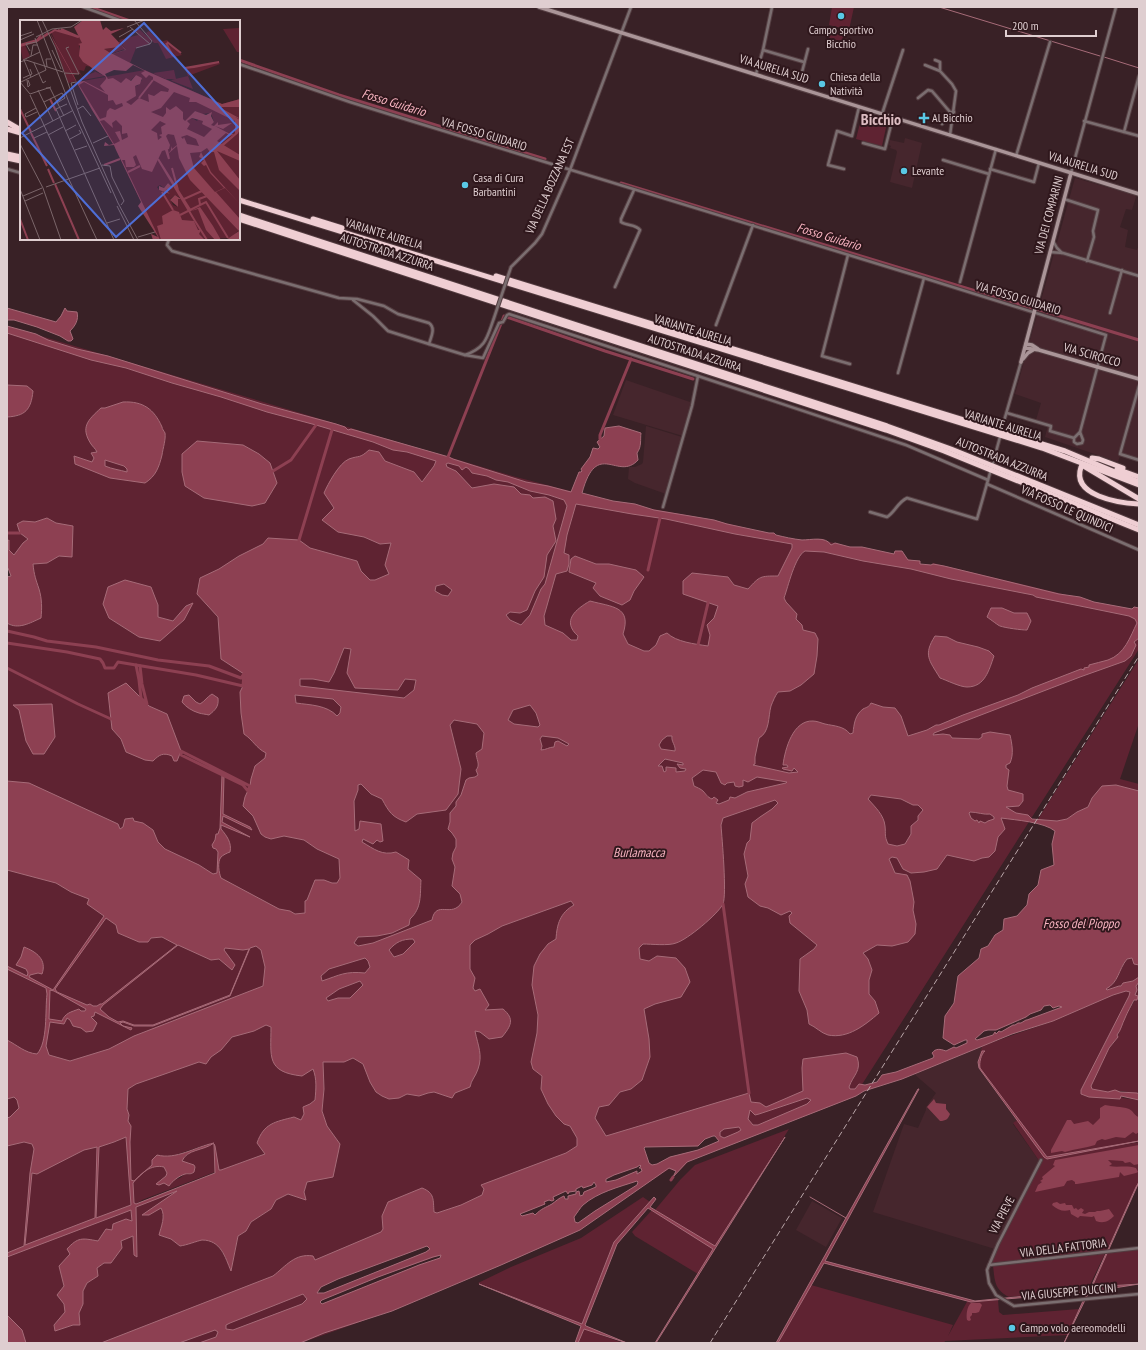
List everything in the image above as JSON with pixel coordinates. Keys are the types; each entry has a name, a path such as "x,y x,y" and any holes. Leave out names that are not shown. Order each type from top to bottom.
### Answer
{"highway":[{"path":"7,124 20,131"},
{"path":"7,130 20,131"},
{"path":"7,154 20,157"},
{"path":"7,158 20,161"},
{"name":"VARIANTE AURELIA","path":"240,197 1066,454 1139,482"},
{"name":"VARIANTE AURELIA","path":"240,200 1019,441 1066,454 1139,486"},
{"name":"AUTOSTRADA AZZURRA","path":"240,215 887,426 958,452 1139,525"},
{"name":"AUTOSTRADA AZZURRA","path":"240,219 890,432 944,451 1139,530"},
{"path":"1066,454 1139,477"},
{"path":"1066,454 1139,498"},
{"path":"1092,458 1099,459 1139,474"},
{"path":"1081,467 1079,472 1080,480 1086,490 1113,500 1139,504"}],"main road":[{"name":"VIA AURELIA SUD","path":"539,7 1139,194"},
{"name":"VIA DEI COMPARINI","path":"1021,362 1071,173"},
{"path":"1028,336 1032,345"},
{"name":"VIA SCIROCCO","path":"1026,346 1032,345 1039,350"},
{"name":"VIA SCIROCCO","path":"1026,346 1034,350 1039,350 1139,379"},
{"path":"1021,362 1027,354 1034,350"}],"street":[{"path":"82,7 119,20"},
{"name":"VIA DELLA BOZZANA EST","path":"465,355 474,351 485,342 511,267 542,234 570,170 631,7"},
{"path":"756,74 763,50 772,7"},
{"name":"VIA DEI COMPARINI","path":"1071,173 1084,120 1116,7"},
{"path":"1016,156 1050,42"},
{"path":"802,72 808,48"},
{"path":"763,50 804,62"},
{"path":"882,114 903,50"},
{"path":"935,60 940,62 940,71"},
{"name":"VIA FOSSO GUIDARIO","path":"240,64 350,102 1106,335 1098,367"},
{"path":"925,65 940,71 952,84 956,91 950,135"},
{"path":"1124,132 1139,76"},
{"path":"918,98 928,90 932,91 950,112 954,112"},
{"path":"844,169 828,165 836,131 852,136 860,106"},
{"path":"942,124 950,112"},
{"path":"863,143 885,149 893,117"},
{"path":"1084,120 1139,136"},
{"path":"960,282 996,149"},
{"path":"943,160 989,174"},
{"path":"990,169 1034,182 1039,163"},
{"path":"7,169 20,173"},
{"path":"615,287 640,230 637,227 621,222 634,190"},
{"path":"1064,199 1098,210 1092,231 1094,237 1087,261"},
{"path":"716,324 753,225"},
{"path":"169,240 168,245 172,251 339,298 353,299 384,306 398,314 429,323 432,325 433,329 429,344"},
{"path":"1053,241 1057,248 1063,253"},
{"path":"1050,252 1063,253 1139,276"},
{"path":"848,255 822,356 850,364"},
{"path":"1110,313 1122,270"},
{"path":"898,373 924,278"},
{"path":"353,299 388,331 465,355 483,358 501,323 506,316 512,315 928,453 988,480"},
{"name":"VIA DEI COMPARINI","path":"1002,428 1021,362"},
{"path":"1074,438 1080,432 1098,367"},
{"path":"663,507 692,406 698,376"},
{"path":"1139,386 1120,454 1139,460"},
{"path":"1007,413 1052,426 1050,431 1074,438"},
{"path":"1074,438 1076,443 1082,443 1083,438 1080,432"},
{"path":"993,463 1000,437"},
{"path":"870,512 887,517 907,498 977,519 990,473"},
{"name":"VIA FOSSO LE QUINDICI","path":"987,484 1139,550"},
{"name":"VIA PIEVE","path":"988,1281 988,1265 1041,1160"},
{"name":"VIA DELLA FATTORIA","path":"988,1265 1139,1248"},
{"name":"VIA GIUSEPPE DUCCINI","path":"988,1281 996,1295 1014,1306 1139,1294"}],"shaded area":[{"name":"Campo sportivo Bicchio","path":"832,7 854,7 849,30 829,25"},
{"path":"830,28 847,32 845,42 828,38"},
{"path":"862,115 887,123 882,146 856,139"},
{"name":"Levante","path":"905,138 922,143 912,188 890,182 897,152 896,150 890,148 890,140 904,143"},
{"path":"1075,178 1135,195 1136,197 1132,210 1126,209 1120,227 1128,230 1125,247 1137,250 1139,245 1139,461 1120,456 1118,462 1045,437 1048,425 1036,420 1041,403 1015,394"},
{"path":"7,326 516,477 613,502 709,519 801,541 821,540 895,554 895,551 903,552 907,559 924,565 931,566 933,563 1080,597 1094,602 1131,609 1134,607 1139,608 1139,649 854,1097 689,1161 678,1172 669,1169 580,1230 459,1282 360,1322 301,1343 7,1343 7,1257 131,1209 132,1221 126,1219 113,1224 112,1230 106,1229 98,1241 85,1239 59,1266 64,1286 57,1295 64,1304 66,1312 54,1325 55,1331 73,1325 80,1325 79,1313 83,1304 83,1291 87,1283 97,1276 96,1268 104,1263 111,1263 122,1248 121,1241 134,1236 134,1255 137,1246 136,1207 179,1190 143,1215 149,1215 161,1208 163,1218 159,1235 171,1239 180,1246 202,1240 214,1243 221,1250 231,1270 238,1236 246,1231 251,1222 271,1209 276,1200 288,1194 306,1200 304,1192 307,1182 321,1180 340,1144 327,1126 322,1111 324,1089 323,1062 315,1074 317,1084 315,1100 310,1104 301,1121 294,1117 269,1125 257,1143 265,1154 219,1170 215,1146 215,1172 142,1200 136,1204 134,1203 133,1183 137,1178 134,1181 131,1180 131,1126 128,1121 129,1115 115,1142 127,1136 131,1205 96,1218 98,1147 95,1218 25,1246 31,1173 24,1246 7,1253 7,623 12,626 39,590 34,576 33,564 47,563 59,556 56,523 47,518 35,522 23,521 17,524 20,533 29,539 23,543 14,556 9,550 9,541 7,541 7,417 19,416 14,386 7,385","holes":["198,441 243,445 259,454 270,463 277,483 227,501 204,498","193,603 160,641 139,637 109,618 157,605 158,617 173,621 186,606","126,683 149,706 167,714 173,759 172,756 166,753 156,758 126,752 121,739 112,729 108,693","876,945 862,953 868,959 872,970 869,980 869,994 875,1001 820,1031 809,1023 807,1010 799,991 800,959 814,949","713,1136 715,1136 719,1141 698,1150 670,1157 652,1165 649,1163 643,1148 698,1146 705,1139","208,1144 186,1155 181,1161 195,1166 194,1172 191,1174 185,1174 180,1178 164,1183 159,1181 166,1176 167,1173 164,1167 159,1166 145,1171 164,1157","640,1165 641,1166 639,1168 641,1168 642,1171 637,1174 637,1171 616,1180 606,1182 606,1179","594,1182 596,1185 596,1187 584,1192 583,1195 580,1196 579,1191 576,1192 576,1194 568,1196 568,1199 565,1199 564,1196 535,1215 533,1213 522,1216 520,1214 545,1204 544,1202 549,1200 552,1201 554,1200 553,1197 566,1191 568,1194 569,1192 576,1191 576,1189 582,1186 583,1188 592,1185","638,1182 637,1185 577,1224 575,1222 574,1217 582,1206 589,1200 595,1196 623,1185","427,1246 430,1248 426,1252 324,1293 317,1293 321,1287 338,1279","441,1255 440,1258 322,1304 320,1302 378,1277"]},
{"path":"626,380 690,402 691,406 683,436 613,415"},
{"path":"646,426 682,437 666,494 628,479 629,467 635,467 643,462"},
{"path":"1139,659 1139,723 1120,779 1139,784 1139,791 1116,785 1092,798 1088,807 1067,819 1057,821 1038,819"},
{"path":"1132,958 1139,965 1139,977 1133,981 1123,983 1121,986 1107,990 1106,989 1116,980 1127,959"},
{"path":"1139,982 1139,1094 1122,1091 1108,1092 1092,1089 1091,1086 1109,1048 1116,1040 1125,1017 1135,1000 1137,1000 1135,995 1137,990 1136,986"},
{"path":"1126,991 1130,992 1129,996 1081,1090 1081,1094 1089,1097 1120,1099 1121,1096 1123,1098 1139,1100 1139,1141 1121,1145 1139,1142 1139,1183 1088,1289 1009,1297 998,1288 993,1266 988,1265 1040,1162 1013,1123 1017,1120 979,1068 978,1062 982,1046 1053,1021 1113,995"},
{"path":"982,1046 979,1068 1017,1120 1013,1124 1040,1162 995,1249 873,1212 904,1124 918,1128 926,1107 936,1093 914,1074"},
{"path":"789,1129 715,1248 655,1210 680,1180 695,1165"},
{"path":"643,1197 650,1202 614,1242 582,1324 478,1283 511,1267 581,1238"},
{"path":"812,1201 842,1218 826,1247 796,1230"},
{"path":"652,1210 714,1248 698,1274 635,1236 632,1232"},
{"path":"1139,1248 1139,1283 1092,1288 1107,1252"},
{"path":"811,1285 953,1325 948,1336 968,1300 973,1302 998,1300 999,1312 1003,1315 1079,1309 1068,1335 945,1341 944,1343 778,1343"},
{"path":"584,1329 623,1343 578,1343"}],"green space":[{"path":"934,1099 936,1103 946,1104 946,1109 950,1114 945,1120 940,1121 927,1107"},
{"path":"1105,1105 1123,1107 1131,1110 1136,1116 1139,1117 1139,1132 1136,1134 1133,1132 1125,1138 1116,1137 1105,1140 1102,1139 1097,1141 1095,1145 1065,1152 1062,1151 1051,1153 1051,1150 1067,1120 1071,1120 1074,1124 1088,1121 1093,1125 1100,1118 1100,1108"},
{"path":"1139,1145 1139,1164 1134,1165 1130,1162 1125,1163 1123,1161 1108,1160 1112,1164 1109,1166 1136,1168 1138,1172 1136,1173 1124,1176 1120,1172 1119,1177 1077,1184 1075,1184 1072,1180 1067,1181 1064,1186 1035,1192 1038,1185 1042,1182 1040,1181 1043,1179 1042,1177 1055,1166 1053,1165 1055,1160"},
{"path":"1057,1202 1060,1204 1065,1203 1066,1205 1072,1205 1074,1209 1076,1208 1078,1210 1081,1208 1084,1210 1082,1213 1085,1214 1109,1209 1114,1216 1108,1221 1104,1222 1096,1221 1094,1216 1080,1216 1078,1218 1071,1214 1070,1210 1061,1210 1052,1205 1053,1203"},
{"path":"971,1303 980,1303 982,1305 979,1312 972,1313 970,1317 971,1320 969,1321 967,1320 967,1313"}],"water":[{"path":"7,308 56,322 65,308 67,311 77,312 76,323 70,331 73,339 68,341 60,336 37,327 14,320 7,320"},
{"name":"Burlamacca","path":"7,326 36,334 48,340 77,349 108,356 262,404 336,424 345,427 348,430 351,429 449,457 526,482 571,492 579,472 582,471 581,469 590,457 593,448 598,449 600,447 597,442 604,436 605,428 619,426 641,433 639,450 637,453 638,460 623,467 601,464 594,468 588,477 582,493 613,501 635,504 654,510 714,520 774,533 776,535 792,539 822,539 829,542 831,545 835,543 894,554 895,551 902,551 908,560 920,561 920,564 944,566 1059,594 1080,597 1094,602 1132,609 1134,607 1139,608 1139,638 1134,642 1136,645 1131,656 1125,661 934,733 933,735 943,734 950,735 952,738 979,739 982,737 982,734 990,732 1010,735 1012,753 1010,763 1006,765 1006,768 1009,770 1007,786 1008,790 1023,794 1023,801 1019,806 1006,807 1016,813 1028,815 1032,819 1057,821 1067,819 1088,807 1092,798 1102,786 1116,785 1139,791 1139,965 1134,964 1132,958 1127,959 1114,983 1106,989 1121,986 1123,983 1133,981 1139,977 1135,995 1138,996 1137,1000 1134,1000 1117,1035 1118,1037 1109,1048 1091,1086 1092,1089 1108,1092 1115,1090 1120,1092 1137,1093 1139,1094 1139,1100 1121,1096 1120,1099 1089,1097 1081,1094 1081,1090 1129,996 1130,992 1126,991 1113,995 1053,1021 1012,1034 902,1079 864,1091 856,1096 687,1162 673,1177 676,1171 669,1168 580,1230 392,1311 324,1333 300,1343 199,1343 216,1337 218,1332 215,1330 179,1343 101,1343 273,1276 291,1261 301,1256 313,1256 315,1260 381,1232 383,1229 382,1216 388,1202 422,1188 431,1195 434,1212 437,1213 461,1205 482,1195 484,1189 481,1185 566,1153 577,1146 577,1138 570,1126 564,1124 556,1116 548,1104 541,1089 542,1076 533,1069 531,1062 537,1033 538,1015 532,985 534,966 540,954 548,944 556,939 557,928 562,915 574,905 571,901 502,926 475,940 470,945 470,969 475,978 473,988 475,991 480,989 489,1005 485,1010 503,1009 509,1016 510,1023 508,1029 502,1037 489,1039 480,1032 475,1031 480,1050 480,1059 477,1071 470,1087 455,1093 452,1098 434,1092 419,1096 407,1094 399,1098 389,1099 376,1092 370,1082 363,1064 353,1058 344,1062 323,1062 324,1089 322,1111 327,1126 340,1144 333,1177 307,1182 304,1192 306,1200 288,1194 276,1200 271,1209 251,1222 246,1231 238,1236 231,1271 221,1250 214,1243 202,1240 180,1246 171,1239 159,1235 163,1218 161,1208 149,1215 142,1215 177,1191 136,1207 137,1257 134,1255 133,1236 121,1241 122,1248 111,1263 104,1263 97,1268 98,1276 87,1283 83,1291 83,1304 79,1313 80,1325 73,1325 55,1331 54,1325 65,1312 64,1304 57,1295 64,1286 59,1266 70,1254 67,1249 77,1240 88,1239 98,1241 106,1229 112,1230 113,1224 126,1219 132,1221 131,1210 7,1257 7,1253 24,1246 30,1173 34,1149 32,1144 24,1142 7,1146 7,1118 19,1108 17,1100 14,1097 7,1099 7,1040 25,1050 37,1054 41,1049 43,1042 47,994 46,988 7,969 7,966 27,976 28,973 26,969 16,965 21,957 24,947 29,949 40,957 43,969 42,974 38,973 30,975 29,977 53,990 104,916 87,904 89,899 71,892 56,883 7,870 7,781 29,783 118,824 120,829 123,827 125,819 133,818 134,821 143,823 153,830 158,842 165,849 199,865 213,874 217,873 218,852 212,845 220,828 222,775 224,776 223,814 250,827 252,830 223,816 222,822 250,837 221,825 221,829 230,846 230,852 220,859 219,868 221,878 279,909 290,911 295,914 305,913 305,901 307,900 315,880 324,880 337,883 340,878 339,859 317,849 304,840 284,836 271,839 265,837 261,834 253,816 243,806 255,766 265,758 266,753 244,734 240,692 243,686 244,674 221,659 218,617 197,594 200,578 263,544 268,538 299,540 310,548 357,561 361,571 370,580 375,580 389,574 385,565 391,543 380,544 364,537 338,532 322,520 334,508 324,493 331,479 345,461 361,456 369,450 379,452 385,461 414,472 422,482 436,461 407,452 393,450 373,442 267,412 126,368 91,360 7,333","holes":["448,463 459,466 462,470 466,467 472,473 508,482 530,491 564,500 567,506 545,584 541,589 530,615 521,625 510,620 506,615 510,612 520,613 527,610 535,591 544,577 547,555 556,541 553,526 556,519 553,501 545,497 533,498 530,495 521,494 514,487 494,484 472,488 456,471 447,467 446,464","576,504 666,519 735,534 792,544 792,548 778,576 767,576 761,578 755,581 748,589 734,585 728,577 692,573 683,581 683,594 718,606 714,618 707,625 710,635 708,646 680,641 667,633 660,636 656,645 649,651 644,651 628,644 623,634 625,618 618,609 590,601 572,616 571,625 573,631 578,636 577,640 571,640 563,633 545,625 544,616 556,574 567,571 569,555 564,553 567,535","805,551 824,552 863,561 911,569 951,579 1129,616 1135,619 1137,623 1123,649 1119,654 1108,660 1089,665 1089,667 1084,668 1084,670 1081,669 1018,695 908,736 901,716 895,708 883,707 871,703 858,714 854,723 853,733 850,734 845,729 839,727 814,721 806,722 795,730 788,744 783,765 787,765 788,767 782,768 792,771 794,768 798,772 789,773 753,765 755,764 759,738 763,735 767,728 771,706 778,692 790,691 801,685 814,674 818,639 815,633 803,630 802,625 796,619 797,614 784,598 792,572 801,554","444,584 452,590 448,596 442,595 435,591 436,586","344,648 351,649 347,673 355,688 398,690 405,679 416,680 414,690 404,698 300,686 300,679 313,679 329,682","295,695 333,699 341,707 340,713 337,716 333,712 312,705 296,703","530,705 536,713 540,725 538,727 514,724 508,720 513,710","454,720 477,724 484,733 482,749 476,753 478,764 476,770 478,775 466,780 461,795 456,802 456,806 450,813 448,829 456,839 456,847 452,859 455,867 452,886 460,894 462,902 454,909 437,911 432,920 373,943 358,946 354,943 358,937 377,936 392,933 409,925 410,919 417,910 421,880 408,869 409,860 396,852 382,852 362,842 363,839 373,844 377,840 380,842 383,841 381,824 360,821 359,829 355,831 354,801 358,790 358,785 361,784 371,794 382,799 391,814 406,822 417,814 446,810 458,794 461,769 450,725","542,736 558,738 569,744 567,746 558,741 555,742 554,747 541,750 542,746 540,739","667,736 672,736 675,751 661,749 659,745","665,759 683,763 683,765 677,764 680,768 686,769 685,771 676,772 676,768 666,767 666,771 664,772 662,766 658,766","703,770 716,772 721,783 725,785 727,783 734,782 735,786 739,787 743,786 743,780 748,782 757,777 787,782 747,792 735,798 730,797 729,800 719,804 716,803 718,800 714,797 712,799 710,798 702,790 694,786 692,778","871,795 901,799 913,805 918,805 923,810 918,816 918,820 911,826 911,834 905,844 897,846 888,844 884,822 876,808 868,799","775,800 778,803 752,823 750,840 747,843 744,854 748,876 745,884 748,897 760,906 768,908 781,915 790,911 792,913 789,916 790,923 817,945 800,959 799,991 807,1010 809,1024 825,1034 835,1036 856,1030 879,1013 875,1001 869,994 869,980 872,970 868,959 863,953 877,945 892,946 908,942 915,934 916,924 913,910 914,902 910,881 907,875 895,873 889,859 892,857 897,858 903,869 911,873 937,869 947,855 974,861 989,857 995,851 998,837 1005,829 1001,818 1037,823 1055,831 1052,844 1054,865 1041,870 1038,885 1029,894 1027,905 1017,916 1004,919 1003,930 995,935 988,946 981,949 979,958 958,976 954,1003 945,1016 943,1038 954,1045 965,1040 967,1040 967,1043 946,1051 940,1049 934,1051 932,1053 934,1056 933,1058 896,1072 882,1075 877,1082 865,1085 859,1084 855,1089 850,1089 849,1087 858,1069 857,1057 846,1053 803,1059 803,1091 766,1107 760,1103 751,1102 749,1093 606,1136 595,1118 599,1107 609,1105 620,1092 631,1089 642,1080 650,1057 649,1039 644,1009 655,1004 681,997 690,982 685,968 676,958 657,956 649,961 640,959 639,948 643,944 660,945 681,941 702,926 715,914 723,904 725,889 721,825 723,818","970,812 990,814 994,817 994,819 985,823 980,821 979,823 977,820 975,821 971,818","106,918 116,925 118,933 139,942 148,942 151,938 162,937 177,945 102,1004 97,1006 90,1004 87,1005 57,992 55,989","413,939 415,942 403,954 394,957 389,950 400,942","178,945 211,960 219,959 232,970 235,965 224,950 225,948 243,950 249,949 230,995 153,1025 134,1025 123,1021 118,1022 109,1017 100,1009 103,1005","256,946 261,950 265,967 263,986 134,1036 109,1049 70,1061 49,1055 46,1046 50,1022 64,1024 67,1018 73,1026 81,1028 86,1032 93,1031 97,1023 91,1017 94,1016 95,1012 123,1026 120,1023 123,1022 134,1026 153,1026 230,996 250,948","365,958 368,961 370,967 365,973 347,973 322,981 321,976 329,969","360,981 363,985 350,998 338,998 328,1001 326,998 339,989","50,990 86,1009 85,1011 81,1011 79,1009 65,1016 62,1021 49,1019","1050,1005 1053,1008 1059,1006 1062,1007 1013,1025 1001,1032 999,1031 996,1034 995,1032 993,1035 977,1040 975,1039 984,1031 996,1030 1041,1010 1044,1006","266,1025 271,1027 271,1055 276,1067 290,1074 302,1076 313,1069 316,1084 315,1100 303,1107 304,1114 301,1120 294,1117 271,1124 263,1131 257,1143 265,1154 221,1170 219,1170 214,1144 215,1173 136,1204 134,1203 133,1183 137,1178 134,1181 131,1180 131,1126 128,1121 129,1115 127,1109 128,1089 136,1084 199,1062 206,1064 211,1057 221,1050 232,1037 254,1031","807,1098 811,1100 807,1104 758,1125 753,1125 748,1119 750,1110 755,1115","739,1127 741,1130 724,1138 720,1136 720,1132 724,1129","713,1136 715,1136 719,1141 698,1150 670,1157 652,1165 649,1163 644,1148 698,1146 705,1139","126,1137 131,1205 96,1218 99,1147","97,1147 95,1218 25,1245 32,1173 37,1174 84,1150","640,1165 641,1166 639,1168 641,1168 642,1171 637,1174 637,1171 616,1180 606,1182 606,1179 614,1175","637,1181 638,1182 637,1185 578,1223 575,1222 574,1217 583,1205 602,1193","594,1182 596,1185 596,1187 584,1192 583,1195 580,1196 579,1191 576,1192 576,1194 568,1196 568,1199 565,1199 564,1196 535,1215 533,1213 522,1216 520,1214 545,1204 544,1202 549,1200 552,1201 554,1200 553,1197 566,1191 568,1194 569,1192 576,1191 576,1189 582,1186 583,1188 592,1185","427,1246 430,1249 426,1252 324,1293 317,1293 321,1287 338,1279","441,1255 440,1258 322,1304 320,1302 322,1300 378,1277","303,1294 307,1299 302,1304 233,1330 226,1329 226,1325"]},
{"path":"7,385 27,386 33,391 31,403 23,413 7,417"},
{"path":"123,402 136,403 147,407 159,421 165,433 162,455 156,471 145,483 110,478 75,464 74,456 92,462 94,458 91,453 97,452 88,438 86,428 92,416 101,408","holes":["105,460 124,466 127,469 127,472 105,466"]},
{"path":"197,441 243,445 259,454 270,463 277,483 265,503 252,506 204,498 185,486 182,472 182,454"},
{"path":"47,518 56,523 73,526 72,557 59,556 47,563 33,564 41,596 41,618 20,626 11,625 7,623 7,577 11,576 7,568 7,541 9,540 9,550 14,555 28,539 20,533 17,524 23,521 35,522"},
{"path":"575,556 596,564 609,564 636,570 644,577 634,591 630,600 622,605 600,596 593,588 596,583 569,572 571,559"},
{"path":"125,580 151,587 158,605 158,617 173,621 186,606 193,603 184,620 160,641 139,637 109,618 103,604 108,587"},
{"path":"991,608 1002,608 1014,613 1027,613 1031,621 1027,630 999,626 987,617"},
{"path":"935,636 947,637 957,642 989,651 994,656 988,672 982,681 973,686 964,687 940,678 930,662 928,653"},
{"path":"126,683 149,706 167,714 181,751 177,761 174,761 172,756 166,754 159,756 153,761 145,760 126,752 121,739 112,729 108,693"},
{"path":"212,694 218,698 218,704 215,710 209,715 194,711 182,702 184,696 189,695 200,704"},
{"path":"52,704 55,737 44,754 33,754 26,741 19,710 13,705"},
{"path":"982,1051 985,1051 982,1054 980,1068 1047,1157 1139,1141 1047,1159 1044,1157 979,1068 978,1062"},
{"path":"918,1089 825,1261 975,1301 1088,1290 1090,1289 1139,1182 1092,1287 1139,1284 1089,1292 1064,1343 1087,1292 971,1302 824,1263 778,1343 776,1343"},
{"path":"785,1137 656,1343 713,1249 648,1208 617,1244 585,1325 627,1343 584,1329 578,1343 575,1343 581,1326 479,1284 582,1324 614,1242 654,1197 656,1199 650,1207 715,1246"},
{"path":"214,1143 205,1148 191,1152 184,1157 182,1161 194,1165 194,1172 180,1176 169,1186 164,1183 159,1185 156,1184 166,1176 167,1173 164,1167 159,1166 145,1171 152,1165 152,1160 157,1155 171,1156"},
{"path":"7,1315 22,1330 26,1343 7,1343"}],"waterway":[{"name":"Fosso Guidario","path":"90,7 127,20"},
{"path":"939,7 1100,56"},
{"path":"1104,57 1139,68"},
{"name":"Fosso Guidario","path":"240,60 339,95 545,159"},
{"name":"Fosso Guidario","path":"621,183 1032,308"},
{"name":"Fosso Guidario","path":"1037,309 1139,340"},
{"path":"448,457 504,316 605,351 693,379"},
{"path":"600,439 600,435 631,359"},
{"path":"273,471 291,460 316,425"},
{"path":"299,540 332,430"},
{"path":"648,570 660,518"},
{"path":"7,533 20,533"},
{"path":"698,645 708,603"},
{"path":"7,631 47,641 96,647 158,660 209,666 241,678 244,674 243,686 196,675 118,662 114,668 105,668 100,659 67,652 7,643"},
{"path":"136,665 141,698 147,704 142,684 140,666"},
{"path":"7,668 111,719"},
{"path":"181,751 250,786 248,791 243,785 181,755 181,751"},
{"path":"723,904 749,1093"},
{"path":"810,1197 846,1218"}],"railway":[{"path":"710,1343 1139,656"}],"place":[{"name":"Campo sportivo Bicchio","path":"841,16"},
{"name":"Chiesa della Natività","path":"822,84"},
{"name":"Al Bicchio","path":"924,118"},
{"name":"Levante","path":"904,171"},
{"name":"Casa di Cura Barbantini","path":"465,185"},
{"name":"Campo volo aereomodelli","path":"1012,1328"}],"district":[{"name":"Bicchio","path":"881,119"}],"water label":[{"name":"Fosso del Pioppo","path":"1081,923"}]}
